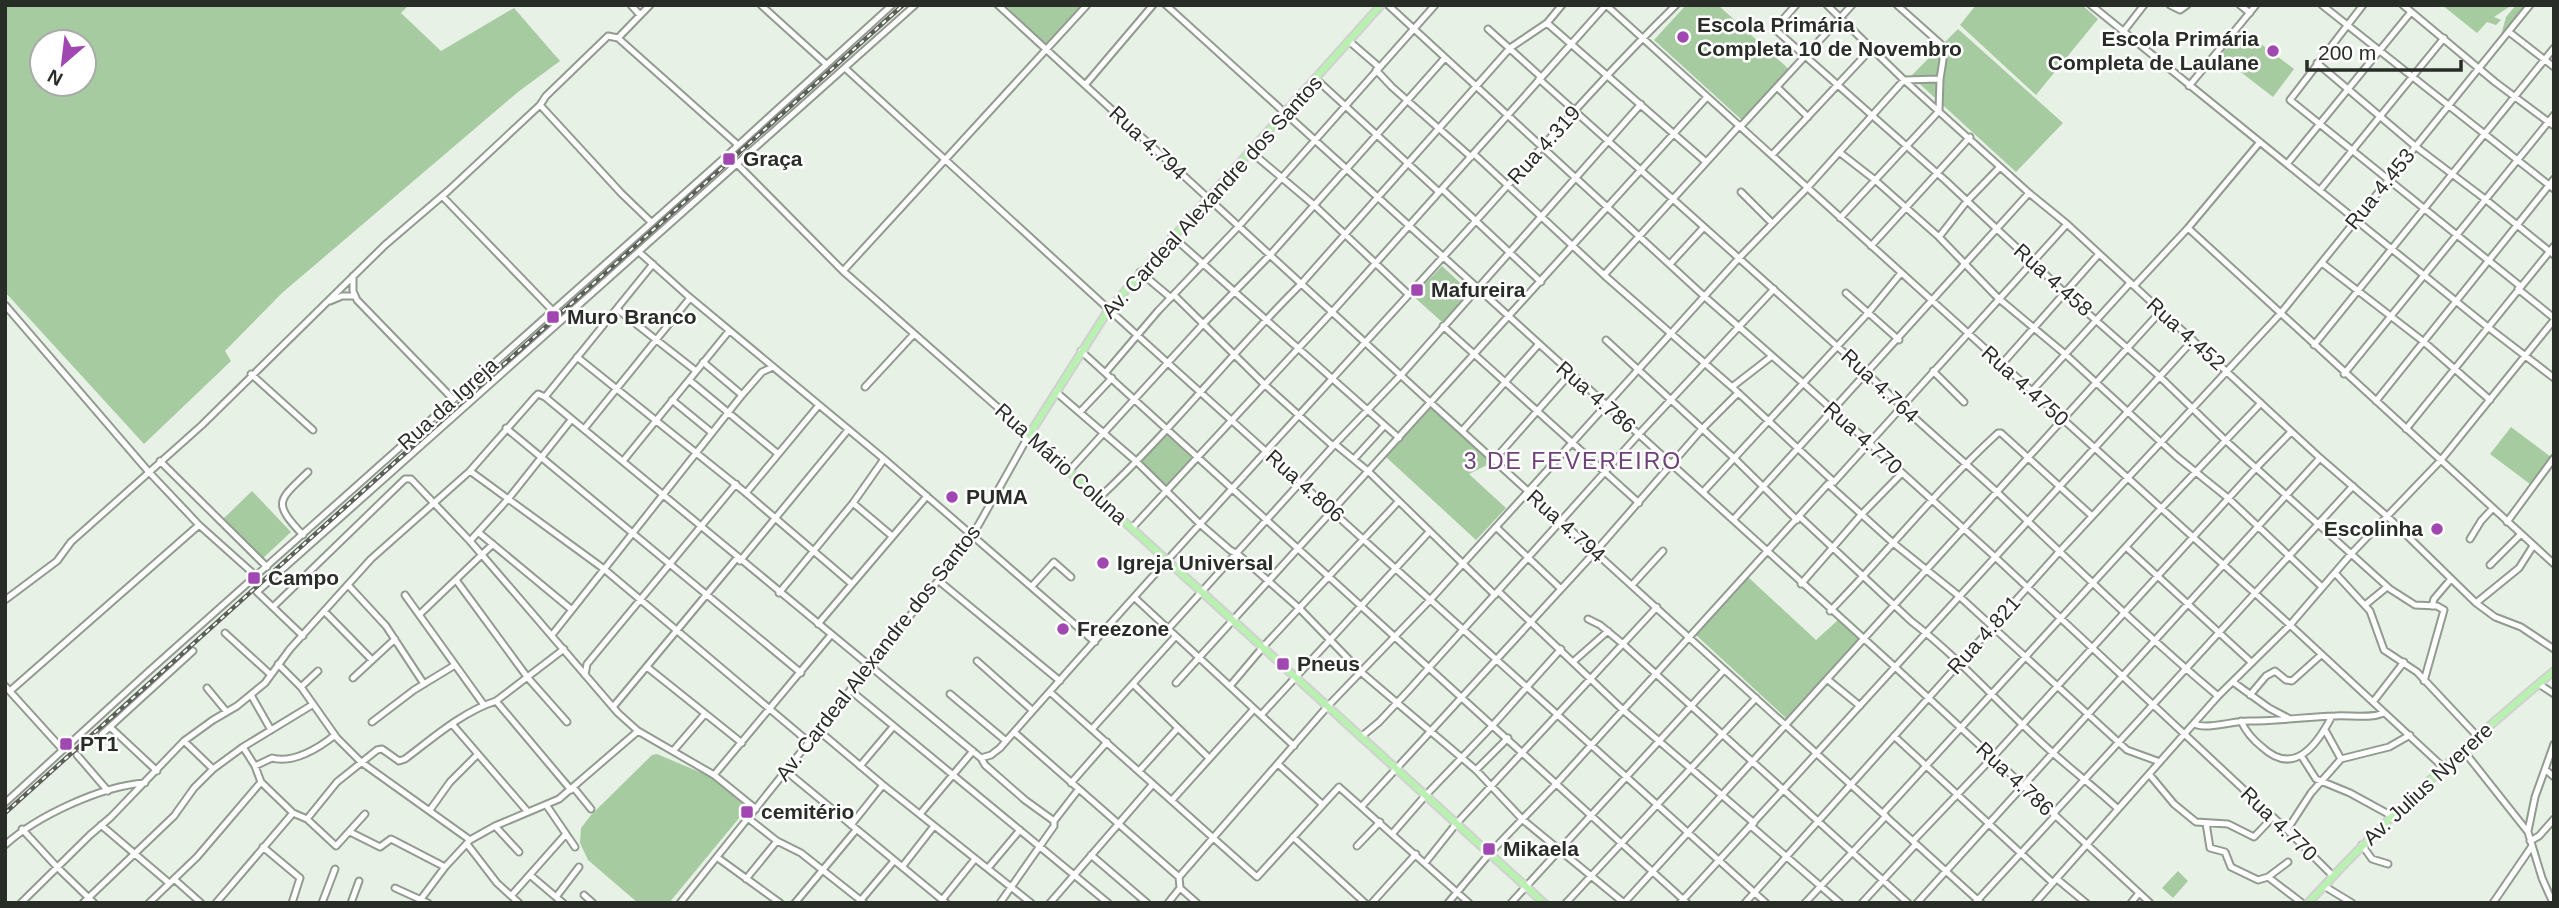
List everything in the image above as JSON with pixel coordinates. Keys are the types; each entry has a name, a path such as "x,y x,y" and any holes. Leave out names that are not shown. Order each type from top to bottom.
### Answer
{"main road":[{"name":"Av. Cardeal Alexandre dos Santos","path":"1029,435 1109,309 1381,5"},
{"name":"Rua Mário Coluna","path":"1029,435 1544,903"},
{"name":"Av. Julius Nyerere","path":"2308,903 2362,845 2443,767 2554,671"}],"street":[{"path":"631,5 640,15"},
{"path":"618,38 650,5"},
{"path":"761,5 826,64"},
{"name":"Rua da Igreja","path":"5,803 892,5"},
{"name":"Rua da Igreja","path":"273,607 257,592 915,5"},
{"name":"Rua 4.794","path":"998,5 1978,902"},
{"path":"843,271 1087,5"},
{"path":"1085,85 1153,5"},
{"name":"Rua 4.786","path":"1166,5 1703,492 1830,611 1894,666 2150,903"},
{"name":"Rua 4.770","path":"1388,5 1704,297 1994,556 2333,876"},
{"path":"1106,372 1435,5"},
{"path":"1100,498 1137,462 1266,318 1301,284 1510,48 1547,23 1562,5"},
{"name":"Rua 4.319","path":"981,758 996,751 1006,741 1167,559 1574,111 1676,5"},
{"name":"Rua 4.458","path":"1796,5 1779,24 1777,31 1968,201 2387,587 2414,605 2432,606"},
{"name":"Rua 4.452","path":"1827,5 1904,80 2029,194 2067,224 2291,432 2388,517 2476,603 2496,617 2521,627 2554,649"},
{"path":"1604,275 1852,5"},
{"path":"1840,218 1939,111 1943,46 1897,5"},
{"path":"2091,5 2554,378"},
{"path":"2123,32 2144,5"},
{"path":"2173,7 2182,10 2187,5"},
{"path":"2240,5 2250,13"},
{"path":"2189,86 2256,5"},
{"path":"2322,5 2551,187"},
{"path":"2035,903 2218,696 2290,625 2351,554 2441,460 2554,319 2489,260 2387,181 2290,100 2363,5"},
{"path":"2403,5 2514,98 2551,124"},
{"name":"Rua 4.453","path":"2227,370 2280,314 2530,5"},
{"path":"1132,528 1332,312 1570,44 1610,6"},
{"name":"Rua 4.4750","path":"1610,6 2443,767"},
{"path":"2287,164 2411,12"},
{"path":"1547,23 1706,162"},
{"name":"Rua 4.764","path":"1488,29 1574,111 1641,168 1868,374 1997,492 2093,585 2218,696"},
{"path":"2509,32 2554,66"},
{"path":"5,600 57,561 71,542 202,425 385,245 540,105 608,36 618,38 738,145"},
{"path":"2320,190 2444,38"},
{"path":"1349,41 1408,101 1473,155 1670,335 1732,387 1798,449 1861,515 1959,596 2127,750 2160,762"},
{"path":"1772,155 1872,48"},
{"path":"2314,345 2554,48"},
{"path":"1069,471 1270,255 1444,59"},
{"path":"2317,63 2415,146 2552,251 2406,429"},
{"name":"Rua 4.806","path":"845,68 1766,903"},
{"path":"1316,79 1408,163 1476,219 1541,282"},
{"path":"1179,877 1327,707 1430,600 1904,80 1940,79"},
{"path":"1778,88 1808,117"},
{"path":"1176,684 1707,97"},
{"path":"1168,629 1401,375 1641,104"},
{"path":"540,105 651,222"},
{"path":"2344,373 2517,160 2551,124 2554,115"},
{"path":"1871,246 1970,138"},
{"path":"2031,392 2097,320 2188,228 2260,142"},
{"path":"1250,151 1282,176 1408,294"},
{"path":"1839,152 1939,237 1998,298 2066,354 2160,443 2228,498 2322,587"},
{"name":"Rua Mário Coluna","path":"737,164 843,271 1029,435"},
{"path":"1939,237 2000,167"},
{"path":"2376,401 2517,225 2551,187 2554,179"},
{"path":"1741,192 1772,223"},
{"path":"1733,520 2029,194"},
{"path":"442,196 552,310"},
{"path":"1448,903 1490,853 2067,224"},
{"path":"1670,264 1704,227"},
{"path":"2188,228 2554,564"},
{"path":"1172,236 1204,261 1366,411 1399,438"},
{"path":"639,252 729,331 927,495 1095,642"},
{"path":"2001,365 2099,254"},
{"path":"2322,263 2424,342 2490,400"},
{"path":"545,397 653,264"},
{"path":"1140,272 1204,323 1299,416 1369,472 1462,564 1531,621 1623,710 1723,795 1752,825 1840,903"},
{"path":"1703,492 1868,313 1901,273"},
{"path":"353,276 354,296 453,399"},
{"path":"1361,737 1379,722 1429,668 1639,434 1774,289"},
{"path":"1846,293 1899,340"},
{"path":"327,302 342,296 354,296"},
{"path":"584,429 690,298"},
{"path":"5,305 148,471 199,525 256,576"},
{"path":"617,309 696,371"},
{"path":"1056,392 1137,462 1200,524 1300,609 1362,673 1476,770 1523,820 1624,903 2161,312"},
{"path":"1443,326 1639,503"},
{"path":"623,461 729,331"},
{"path":"865,387 914,334"},
{"path":"1606,340 1911,621 1927,631 1960,661 2053,753 2118,809"},
{"path":"1081,351 1508,738 1684,902 1894,666 2193,340"},
{"path":"1462,431 1538,345"},
{"path":"1732,387 1772,356"},
{"path":"577,357 736,484 852,584"},
{"path":"762,372 765,361"},
{"path":"703,362 741,395"},
{"path":"552,635 741,395 762,372 773,367"},
{"name":"Rua 4.821","path":"1745,903 2026,587 2227,370"},
{"path":"1933,372 1964,402"},
{"path":"251,374 313,430"},
{"path":"1494,460 1570,374"},
{"path":"1080,412 1112,378"},
{"path":"688,380 777,453"},
{"path":"1362,806 1394,768 1595,552 1702,429 1738,393"},
{"path":"21,903 145,783 184,741 251,695 380,550 436,504 470,471 538,394 623,461 1054,821"},
{"path":"672,400 711,432"},
{"path":"1805,903 2126,547 2261,403"},
{"path":"746,493 819,405"},
{"path":"470,541 509,498 571,420"},
{"path":"1354,459 1384,426"},
{"path":"506,428 801,673"},
{"path":"614,707 848,430"},
{"path":"1862,903 1956,795 2291,432"},
{"path":"1830,611 1997,433 2004,436 2092,516"},
{"name":"Av. Cardeal Alexandre dos Santos","path":"680,903 939,581 972,536 1029,435"},
{"path":"1917,903 2320,458"},
{"path":"2507,522 2554,458"},
{"path":"779,593 853,503 884,459"},
{"path":"160,461 267,567"},
{"path":"470,471 604,569 810,743"},
{"path":"303,535 286,516 281,504 284,496 308,472"},
{"path":"1801,584 1902,473"},
{"path":"303,636 273,607 405,479 411,479 470,541 585,675 638,732 714,775 756,809"},
{"path":"585,675 587,664 736,484"},
{"path":"1978,902 2118,742 2353,486"},
{"path":"818,624 927,495"},
{"path":"1230,686 1398,502"},
{"path":"853,503 892,536"},
{"path":"2470,539 2493,508"},
{"path":"63,750 8,688 199,525"},
{"path":"1496,527 1560,588"},
{"path":"478,532 572,610"},
{"path":"1261,715 1429,532"},
{"path":"2490,565 2520,535"},
{"path":"420,614 493,544"},
{"path":"2476,603 2519,568 2533,546"},
{"path":"2126,547 2251,662"},
{"path":"1632,584 1663,551"},
{"path":"1032,586 1054,562 1071,577"},
{"path":"2335,573 2371,611 2383,649 2404,662 2478,737"},
{"path":"2424,681 2445,613 2442,608 2432,606 2434,598 2452,579"},
{"path":"456,580 527,678 567,722"},
{"path":"939,581 1060,681"},
{"path":"348,585 386,626 424,684"},
{"path":"2365,605 2387,587"},
{"path":"405,595 484,705"},
{"path":"1135,598 1294,746"},
{"path":"1425,863 1456,824 1657,607"},
{"path":"324,611 372,660"},
{"path":"1588,619 1623,644 1908,903"},
{"path":"1574,661 1608,631"},
{"path":"225,633 271,675"},
{"path":"714,775 831,635"},
{"path":"1091,729 1175,637"},
{"path":"353,678 395,639"},
{"path":"307,819 325,794 380,749 402,761 452,724 496,701 564,649"},
{"path":"1392,834 1424,796 1562,649"},
{"path":"102,734 193,651"},
{"path":"2250,695 2270,673 2275,671 2286,680 2292,681 2321,655"},
{"path":"977,661 1032,710"},
{"path":"2373,702 2404,662"},
{"path":"278,664 301,687 335,735 361,762 430,810 469,842 483,866 519,903"},
{"path":"576,664 587,664"},
{"path":"372,722 455,665"},
{"path":"647,667 742,743"},
{"path":"1511,903 1724,670"},
{"path":"301,687 318,671"},
{"path":"1827,679 1860,706"},
{"path":"2233,682 2273,711 2290,719"},
{"path":"1133,684 1209,758"},
{"path":"2539,684 2554,695"},
{"path":"206,688 226,711"},
{"path":"850,691 1108,903"},
{"path":"1049,692 1256,877 1339,787 1469,903"},
{"path":"950,694 1006,741"},
{"path":"251,695 271,730"},
{"path":"1566,903 1756,698"},
{"path":"496,701 591,809"},
{"path":"83,903 174,816 194,788 213,769 243,747 313,705"},
{"path":"1172,800 1254,709"},
{"path":"2195,724 2201,727 2241,721 2274,722 2384,713"},
{"path":"673,751 704,715"},
{"path":"2241,721 2248,734 2272,757 2279,760 2302,757 2325,730 2332,716"},
{"path":"452,724 528,812"},
{"path":"110,727 157,771"},
{"path":"860,766 893,727"},
{"path":"1139,771 1177,729"},
{"path":"2325,730 2341,759"},
{"path":"819,731 1031,903"},
{"path":"421,899 445,867 469,842 495,826 547,806 572,789 638,732"},
{"path":"1014,732 1179,877 1180,888 1197,903"},
{"path":"255,765 272,758 279,760 313,751 335,735"},
{"path":"2287,830 2311,793 2341,759 2389,747 2410,735"},
{"path":"1894,736 2022,853 2083,902"},
{"path":"1476,770 1508,738"},
{"path":"184,741 213,769"},
{"path":"1071,783 1107,742"},
{"path":"2528,832 2535,797 2554,744"},
{"path":"243,747 255,765 261,782 293,813 307,819 335,846 365,814"},
{"path":"2463,750 2528,832 2553,903"},
{"path":"920,814 973,751"},
{"path":"77,755 108,791"},
{"path":"430,810 450,782 477,755"},
{"path":"2302,757 2313,775 2321,782 2350,793 2392,816"},
{"path":"1278,764 1322,804"},
{"path":"2545,769 2554,777"},
{"path":"786,771 944,901 975,859"},
{"path":"2149,774 2196,822 2228,824 2254,837 2273,817"},
{"path":"149,903 221,831 261,782"},
{"path":"5,845 22,829 51,814 108,791 145,783"},
{"path":"1050,903 1153,784"},
{"path":"795,903 883,785"},
{"path":"1000,903 1054,826 1054,821 1078,790"},
{"path":"547,806 576,847"},
{"path":"216,903 293,813"},
{"path":"749,819 777,841 788,845 822,869 862,901 894,861"},
{"path":"2493,903 2531,843 2554,819"},
{"path":"1357,846 1380,822"},
{"path":"2206,823 2210,848 2225,852 2231,867 2258,880 2268,877 2288,862"},
{"path":"101,825 133,854 201,903"},
{"path":"495,826 519,852"},
{"path":"902,867 934,826"},
{"path":"22,829 94,903"},
{"path":"988,868 1020,830"},
{"path":"350,832 380,847 390,839 445,867"},
{"path":"511,896 566,834"},
{"path":"1293,836 1365,903"},
{"path":"746,879 777,841"},
{"path":"2362,845 2372,859 2388,864"},
{"path":"263,847 300,878 292,903"},
{"path":"1372,903 1416,854"},
{"path":"1091,855 1147,903"},
{"path":"718,858 780,903"},
{"path":"556,897 579,867"},
{"path":"322,903 335,869"},
{"path":"530,875 563,903"},
{"path":"2268,877 2302,903"},
{"path":"351,903 359,881"},
{"path":"2324,886 2352,903"},
{"path":"395,888 428,903"},
{"path":"1168,903 1180,888"},
{"path":"2131,903 2139,893"},
{"path":"406,903 409,895"},
{"path":"584,895 593,903"}],"green space":[{"path":"5,5 409,5 401,13 441,51 514,8 560,61 518,92 282,293 225,351 231,361 144,444 5,292"},
{"path":"1005,5 1086,5 1047,46"},
{"path":"1686,5 1718,5 1792,72 1745,123 1654,40"},
{"path":"1976,5 2082,5 2098,19 2036,95 1960,25"},
{"path":"2442,5 2512,5 2494,17 2501,20 2496,25 2487,22 2477,33"},
{"path":"2516,5 2529,5 2501,35 2506,17"},
{"path":"1958,29 2063,123 2016,172 1911,76"},
{"path":"2241,29 2294,69 2273,97 2220,56"},
{"path":"1442,266 1470,292 1442,322 1413,296"},
{"path":"1431,408 1489,460 1487,465 1469,474 1506,508 1476,540 1386,457"},
{"path":"2511,427 2551,457 2530,484 2490,454"},
{"path":"1166,434 1192,458 1165,487 1139,463"},
{"path":"252,491 291,532 260,561 222,520"},
{"path":"1748,577 1816,640 1838,620 1859,640 1788,720 1696,635"},
{"path":"657,754 709,776 749,806 669,903 638,903 588,860 580,843 581,828 652,755"},
{"path":"2178,871 2188,881 2173,898 2162,888"}],"railway":[{"path":"5,813 903,5"}],"place":[{"name":"Escola Primária Completa 10 de Novembro","path":"1683,37"},
{"name":"Escola Primária Completa de Laulane","path":"2273,51"},
{"name":"Graça","path":"729,159"},
{"name":"Mafureira","path":"1417,290"},
{"name":"Muro Branco","path":"553,317"},
{"name":"PUMA","path":"952,497"},
{"name":"Escolinha","path":"2437,529"},
{"name":"Igreja Universal","path":"1103,563"},
{"name":"Campo","path":"254,578"},
{"name":"Freezone","path":"1063,629"},
{"name":"Pneus","path":"1283,664"},
{"name":"PT1","path":"66,744"},
{"name":"cemitério","path":"747,812"},
{"name":"Mikaela","path":"1489,849"}],"district":[{"name":"3 DE FEVEREIRO","path":"1573,461"}]}
